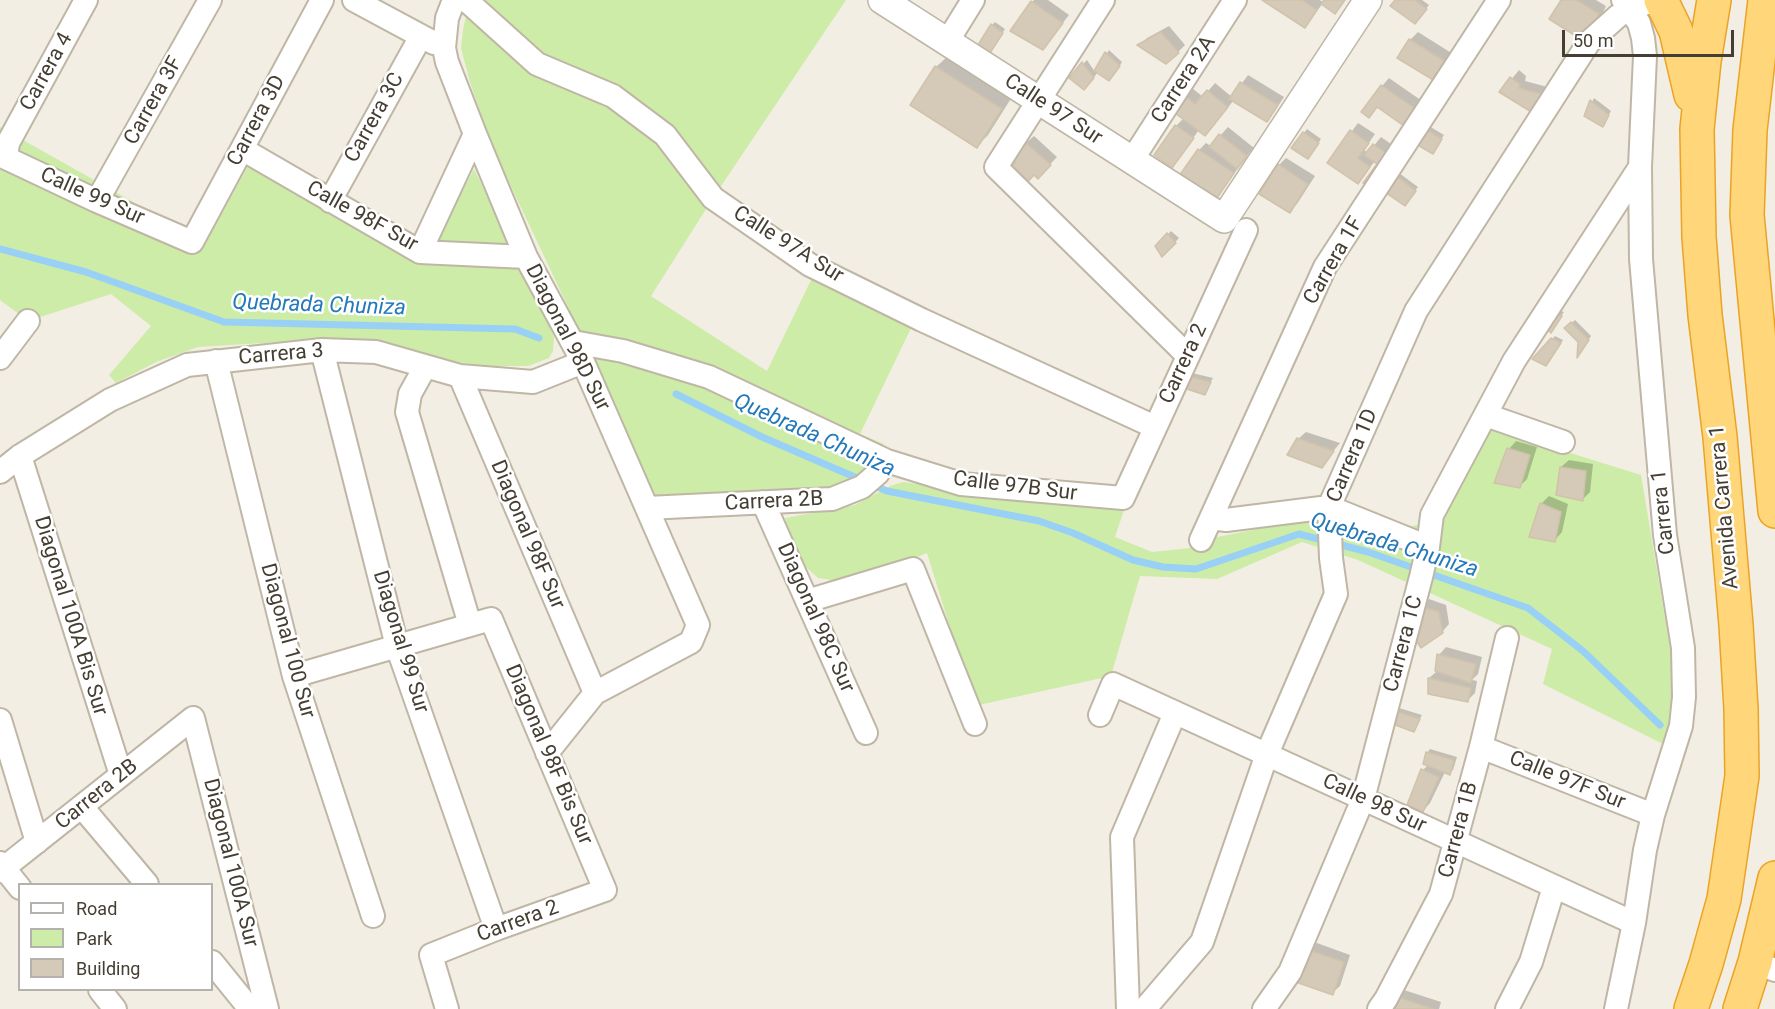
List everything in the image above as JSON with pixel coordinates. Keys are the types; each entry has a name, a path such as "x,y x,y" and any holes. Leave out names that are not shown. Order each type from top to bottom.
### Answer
{"highway":[{"name":"Avenida Carrera 1","path":"1691,1009 1724,899 1742,776 1736,625 1720,437 1705,315 1699,237 1697,129 1704,61 1714,0"},
{"path":"1766,0 1750,130 1747,216 1775,511"},
{"path":"1662,1 1668,10 1678,39 1697,129"},
{"path":"1740,1009 1765,966 1775,878"}],"street":[{"name":"Carrera 4","path":"5,155 86,0"},
{"name":"Carrera 3F","path":"97,201 210,0"},
{"name":"Carrera 3D","path":"192,242 322,0"},
{"path":"354,0 444,48 447,18 454,0"},
{"name":"Calle 97A Sur","path":"466,0 537,64 613,96 665,135 713,198 810,265 933,325 1155,427"},
{"name":"Calle 97 Sur","path":"882,0 1235,225"},
{"path":"947,42 973,0"},
{"path":"1103,0 996,167 1188,356"},
{"name":"Carrera 2A","path":"1132,160 1235,0"},
{"name":"Carrera 2","path":"1123,498 1188,356 1235,225 1368,0"},
{"name":"Carrera 1F","path":"1201,540 1325,267 1499,0"},
{"name":"Carrera 1D","path":"1140,1005 1202,942 1267,754 1336,594 1331,558 1330,517 1416,311 1589,42 1627,5 1662,1"},
{"name":"Carrera 1","path":"1616,1009 1634,923 1645,850 1653,815 1681,726 1684,697 1683,648 1665,536 1641,259 1640,167 1645,56 1639,22 1627,5"},
{"name":"Carrera 3C","path":"330,201 421,36"},
{"name":"Diagonal 98D Sur","path":"444,48 474,134 526,258 583,362 698,625 691,642 595,693"},
{"path":"420,252 474,134"},
{"name":"Calle 98F Sur","path":"242,149 420,252 526,258"},
{"name":"Calle 99 Sur","path":"5,155 97,201 192,242"},
{"name":"Carrera 1C","path":"1264,1009 1290,972 1363,799 1424,562 1432,515 1514,361 1640,167"},
{"path":"0,358 28,321"},
{"name":"Calle 97B Sur","path":"573,342 623,351 709,377 875,474 1123,498"},
{"name":"Carrera 3","path":"0,472 20,456 110,400 187,365 322,350 376,352 459,376 533,382 583,362"},
{"name":"Diagonal 99 Sur","path":"322,350 398,646 496,928"},
{"name":"Diagonal 100 Sur","path":"216,361 294,676 373,916"},
{"name":"Diagonal 98F Bis Sur","path":"425,367 410,394 407,412 480,622 547,753 605,890"},
{"name":"Diagonal 98F Sur","path":"459,376 595,693"},
{"path":"1486,416 1563,442"},
{"name":"Diagonal 100A Bis Sur","path":"20,456 121,775"},
{"name":"Carrera 2B","path":"647,508 831,500 875,474"},
{"name":"Diagonal 98C Sur","path":"763,502 866,733"},
{"path":"1211,518 1226,520 1330,517 1424,562"},
{"path":"807,600 912,568 975,724"},
{"path":"294,676 480,622"},
{"name":"Carrera 1B","path":"1379,1009 1441,894 1481,747 1507,638"},
{"name":"Calle 98 Sur","path":"1100,714 1113,684 1634,923"},
{"path":"547,753 595,693"},
{"path":"1140,1005 1122,837 1175,712"},
{"name":"Carrera 2B","path":"1,867 37,842 193,718"},
{"name":"Diagonal 100A Sur","path":"193,718 267,1009"},
{"path":"0,720 37,842"},
{"name":"Calle 97F Sur","path":"1481,747 1653,815"},
{"path":"82,807 145,883"},
{"path":"1,867 18,886"},
{"path":"1508,1009 1531,962 1554,887"},
{"name":"Carrera 2","path":"447,1009 431,955 496,928 605,890"},
{"path":"213,964 250,1009"},
{"path":"101,991 116,1009"}],"green space":[{"path":"470,0 846,0 713,198 651,296 767,371 813,276 913,324 860,434 884,444 863,474 841,484 813,492 770,489 651,497 603,381 491,144 461,48"},
{"path":"0,127 206,243 248,166 426,261 474,169 540,303 554,337 553,351 549,358 528,366 484,366 312,340 198,347 156,362 116,383 109,375 151,326 111,294 28,321 0,300"},
{"path":"1487,427 1641,475 1677,690 1673,749 1543,684 1552,649 1358,560 1302,542 1217,579 1140,576 1111,676 974,706 927,553 850,583 818,578 797,559 785,518 855,505 890,486 903,482 1124,510 1115,537 1152,552 1190,548 1217,537 1340,513 1391,524 1413,526 1434,520"}],"building":[{"path":"1262,0 1302,0 1317,10 1305,28"},
{"path":"1324,0 1345,0 1335,14 1321,4"},
{"path":"1395,0 1415,0 1427,9 1415,24 1390,6"},
{"path":"1561,0 1577,0 1599,14 1589,37 1579,38 1549,19"},
{"path":"1031,1 1063,23 1043,50 1010,31"},
{"path":"991,24 1003,33 988,56 976,48"},
{"path":"1161,32 1179,53 1166,64 1137,45"},
{"path":"1409,39 1446,62 1435,81 1397,58"},
{"path":"1105,52 1120,66 1109,81 1094,71"},
{"path":"1082,62 1094,78 1084,90 1069,78"},
{"path":"935,66 1002,109 977,148 910,105"},
{"path":"1510,77 1520,84 1519,88 1549,96 1538,116 1499,92"},
{"path":"1240,82 1278,105 1267,122 1229,99"},
{"path":"1381,85 1416,109 1404,126 1377,107 1369,118 1361,112"},
{"path":"1207,90 1228,107 1205,136 1171,110 1183,94 1195,104"},
{"path":"1590,100 1609,115 1603,127 1584,116"},
{"path":"1175,125 1194,138 1172,168 1154,155"},
{"path":"1425,129 1442,139 1433,154 1416,144"},
{"path":"1350,130 1369,143 1358,158 1370,167 1358,184 1327,163"},
{"path":"1303,132 1319,143 1308,159 1291,148"},
{"path":"1219,134 1247,156 1237,169 1209,147"},
{"path":"1025,142 1051,165 1038,179 1034,175 1024,186 1007,172 1015,163 1013,157"},
{"path":"1373,144 1386,153 1367,185 1363,183 1377,164 1364,155"},
{"path":"1198,149 1234,173 1215,201 1179,176"},
{"path":"1278,164 1308,184 1290,213 1259,194"},
{"path":"1395,175 1416,191 1405,206 1383,191"},
{"path":"1167,233 1176,243 1162,257 1155,246"},
{"path":"1556,314 1562,316 1551,333 1544,327"},
{"path":"1571,322 1589,340 1577,358 1578,342 1564,328"},
{"path":"1551,338 1561,343 1546,366 1532,359"},
{"path":"1183,375 1211,382 1205,395 1178,386"},
{"path":"1297,438 1334,451 1322,468 1287,455"},
{"path":"1507,448 1530,455 1520,488 1494,483"},
{"path":"1560,467 1586,471 1583,501 1556,495"},
{"path":"1540,503 1561,512 1555,542 1529,537"},
{"path":"1420,606 1439,612 1443,633 1421,648 1411,633"},
{"path":"1437,654 1476,664 1471,683 1435,671"},
{"path":"1428,678 1471,688 1468,702 1428,694"},
{"path":"1395,711 1420,719 1414,732 1390,723"},
{"path":"1426,752 1454,760 1450,775 1423,764"},
{"path":"1421,769 1439,777 1423,812 1407,805"},
{"path":"1309,950 1344,962 1333,995 1293,981"},
{"path":"1395,996 1433,1009 1391,1009"}],"waterway":[{"name":"Quebrada Chuniza","path":"0,249 86,272 224,322 515,329 539,338"},
{"name":"Quebrada Chuniza","path":"676,394 762,437 887,491 1039,521 1073,533 1133,560 1163,567 1196,569 1299,534 1368,552 1528,608 1583,651 1660,725"}]}
